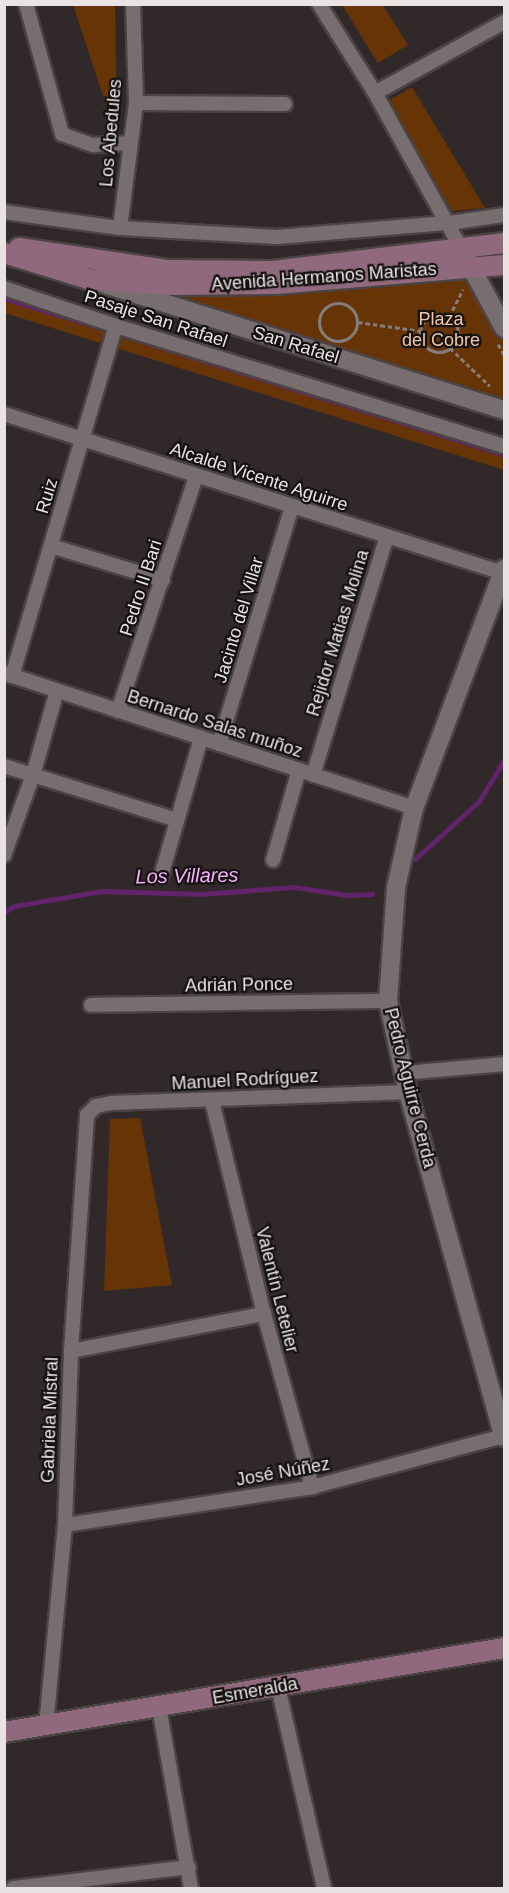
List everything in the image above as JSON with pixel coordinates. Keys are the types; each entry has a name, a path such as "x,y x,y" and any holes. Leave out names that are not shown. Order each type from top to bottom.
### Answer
{"main road":[{"name":"Avenida Hermanos Maristas","path":"4,246 168,270 273,271 504,243"},
{"name":"Avenida Hermanos Maristas","path":"4,253 88,279 171,285 276,284 468,276 504,265"},
{"name":"Esmeralda","path":"4,1732 504,1648"}],"street":[{"path":"26,4 62,134 93,145 130,143"},
{"name":"Los Abedules","path":"120,228 136,103 133,4"},
{"path":"319,4 375,93 449,223 461,248 468,276 504,328"},
{"path":"375,93 504,22"},
{"path":"136,103 285,104"},
{"path":"4,212 120,228 278,237 449,223 504,215"},
{"name":"San Rafael","path":"88,279 504,410"},
{"name":"Pasaje San Rafael","path":"4,288 116,326 504,446"},
{"name":"Ruiz","path":"8,674 51,546 116,326"},
{"name":"Alcalde Vicente Aguirre","path":"4,414 504,571"},
{"name":"Pedro II Bari","path":"118,711 196,476"},
{"name":"Jacinto del Villar","path":"219,744 292,506"},
{"name":"Rejidor Matias Molina","path":"313,775 387,536"},
{"path":"51,546 162,580"},
{"name":"Pedro Aguirre Cerda","path":"504,571 414,808 396,887 388,1001 408,1092 504,1436"},
{"name":"Bernardo Salas muñoz","path":"8,674 414,808"},
{"path":"4,855 33,775 57,691"},
{"path":"161,876 201,738"},
{"path":"4,766 177,820"},
{"path":"273,860 299,770"},
{"name":"Adrián Ponce","path":"90,1005 388,1001"},
{"path":"404,1073 504,1064"},
{"name":"Manuel Rodríguez","path":"87,1115 96,1106 111,1103 212,1101 288,1094 408,1092"},
{"name":"Valentín Letelier","path":"212,1101 264,1314 312,1487"},
{"name":"Gabriela Mistral","path":"46,1726 65,1525 71,1351 87,1115"},
{"path":"71,1351 264,1314"},
{"name":"José Núñez","path":"65,1525 312,1487 504,1436"},
{"path":"278,1687 324,1888"},
{"path":"159,1707 189,1866 191,1888"},
{"path":"13,1888 189,1866"}],"path":[{"path":"449,317 468,276"},
{"path":"339,302 350,307 358,322 353,335 342,341 329,339 320,329 319,323 322,310 339,302"},
{"path":"443,314 454,321 458,332 450,348 433,350 424,343 421,331 431,316 443,314"},
{"path":"358,322 421,331"},
{"path":"450,348 496,392"}],"green space":[{"path":"73,5 115,5 117,138"},
{"path":"342,5 383,5 408,45 378,63"},
{"path":"412,87 485,208 450,211 386,102"},
{"name":"Plaza del Cobre","path":"468,279 504,343 504,399 170,298 342,291"},
{"path":"4,298 504,455 504,470 5,313"},
{"path":"140,1118 172,1285 104,1291 110,1119"}],"waterway":[{"path":"4,298 114,332"},
{"path":"125,336 504,455"},
{"path":"415,859 479,801 504,760"},
{"name":"Los Villares","path":"4,912 14,906 102,891 201,894 295,887 345,895 372,894"}]}
